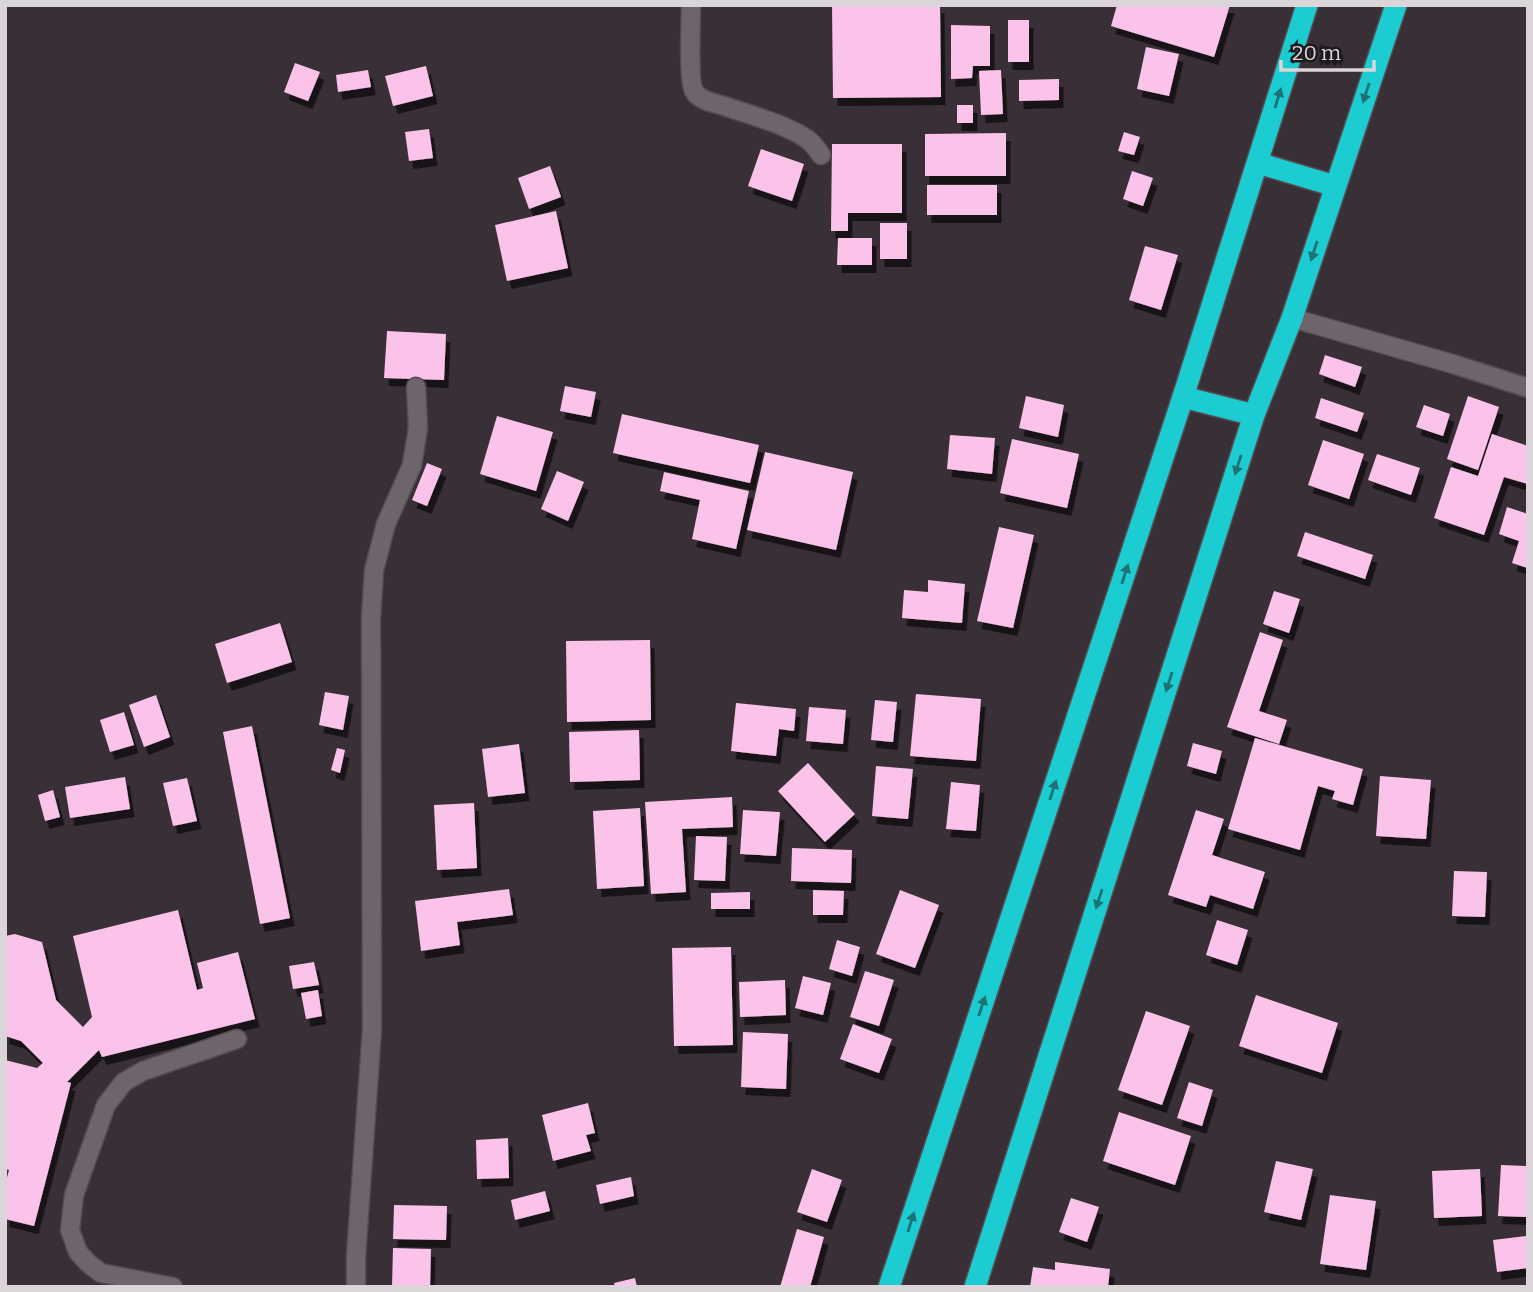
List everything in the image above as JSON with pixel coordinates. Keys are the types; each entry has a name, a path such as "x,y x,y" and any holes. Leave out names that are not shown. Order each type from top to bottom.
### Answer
{"highway":[{"path":"889,1287 1183,397 1307,5"},
{"path":"975,1287 1254,415 1292,318 1396,5"},
{"path":"1258,163 1335,186"},
{"path":"1183,397 1254,415"}],"street":[{"path":"691,5 694,91 703,99 792,130 808,139 821,155"},
{"path":"1292,318 1528,388"},
{"path":"356,1287 372,1028 372,594 374,570 386,524 412,465 418,428 416,387"},
{"path":"173,1287 101,1273 88,1263 78,1252 70,1230 74,1195 106,1105 124,1082 143,1071 237,1039"}],"building":[{"path":"832,5 940,5 941,97 833,98"},
{"path":"1117,5 1230,5 1214,57 1111,26"},
{"path":"1008,20 1029,20 1029,62 1008,62"},
{"path":"951,25 990,26 990,66 973,66 972,78 951,79"},
{"path":"1146,47 1179,54 1169,96 1137,89"},
{"path":"295,63 320,72 308,101 284,92"},
{"path":"426,66 433,96 393,106 385,76"},
{"path":"368,70 371,87 338,92 336,75"},
{"path":"1001,70 1003,114 981,115 979,71"},
{"path":"1059,79 1059,100 1019,101 1019,80"},
{"path":"957,105 973,105 973,123 957,123"},
{"path":"429,129 433,158 409,161 405,132"},
{"path":"1124,132 1140,137 1134,155 1118,151"},
{"path":"1006,133 1006,176 925,176 925,134"},
{"path":"832,144 902,144 902,213 848,213 848,231 831,231"},
{"path":"761,149 804,164 792,201 748,186"},
{"path":"550,166 561,197 529,209 518,178"},
{"path":"1132,171 1153,178 1143,206 1123,199"},
{"path":"927,185 997,185 997,215 927,215"},
{"path":"556,211 568,268 507,281 495,225"},
{"path":"880,223 907,223 907,259 880,259"},
{"path":"838,238 872,238 872,265 837,265"},
{"path":"1145,246 1178,255 1161,310 1129,300"},
{"path":"387,331 446,334 444,380 384,378"},
{"path":"1325,355 1362,367 1355,387 1319,374"},
{"path":"565,386 596,392 591,417 560,411"},
{"path":"1026,396 1064,405 1058,437 1019,428"},
{"path":"1468,396 1499,407 1478,470 1447,459"},
{"path":"1321,398 1364,413 1357,432 1315,418"},
{"path":"1424,405 1450,414 1443,436 1416,427"},
{"path":"622,414 759,445 750,483 613,453"},
{"path":"497,416 553,432 536,491 480,474"},
{"path":"1492,434 1528,446 1528,484 1504,477 1484,535 1434,518 1451,467 1478,476"},
{"path":"950,435 995,438 992,474 947,469"},
{"path":"1012,439 1079,454 1067,508 1000,493"},
{"path":"1323,440 1364,454 1349,499 1308,485"},
{"path":"765,452 853,472 836,550 747,530"},
{"path":"1377,454 1420,468 1411,495 1368,480"},
{"path":"427,463 442,469 427,506 412,500"},
{"path":"557,471 584,482 568,521 541,509"},
{"path":"664,472 749,491 736,549 692,539 700,500 660,491"},
{"path":"1507,507 1528,514 1528,568 1512,563 1519,541 1499,534"},
{"path":"999,527 1034,535 1013,628 977,621"},
{"path":"1305,532 1373,555 1365,579 1297,556"},
{"path":"928,580 965,584 962,623 902,618 904,590 928,592"},
{"path":"1274,591 1300,599 1289,633 1263,624"},
{"path":"280,623 292,662 227,683 215,644"},
{"path":"1260,632 1283,640 1259,711 1287,720 1279,744 1227,727"},
{"path":"650,640 651,720 567,722 566,641"},
{"path":"325,692 349,696 343,730 319,725"},
{"path":"916,694 981,699 976,761 910,756"},
{"path":"156,695 170,737 144,747 129,705"},
{"path":"875,700 897,702 893,742 871,740"},
{"path":"736,703 796,709 794,731 779,729 776,756 731,751"},
{"path":"809,707 846,710 843,744 806,741"},
{"path":"124,712 134,745 110,752 100,720"},
{"path":"252,726 290,918 260,924 223,732"},
{"path":"639,730 640,780 570,782 569,732"},
{"path":"1255,738 1363,769 1353,805 1332,799 1335,791 1318,786 1300,850 1228,829"},
{"path":"1193,743 1222,751 1216,774 1187,766"},
{"path":"519,744 525,793 488,797 482,749"},
{"path":"337,748 345,750 340,773 331,770"},
{"path":"808,763 855,814 825,842 778,791"},
{"path":"876,766 913,769 908,819 872,816"},
{"path":"1380,776 1431,780 1426,839 1376,836"},
{"path":"125,777 130,809 70,818 65,787"},
{"path":"187,778 197,821 173,826 163,783"},
{"path":"951,782 980,785 976,831 946,829"},
{"path":"53,790 60,817 45,821 38,795"},
{"path":"732,797 733,827 682,829 686,892 651,894 645,802"},
{"path":"474,803 477,868 437,870 434,805"},
{"path":"640,808 644,886 597,889 593,811"},
{"path":"743,810 780,812 776,856 740,854"},
{"path":"1196,810 1224,819 1212,855 1265,872 1253,909 1210,895 1206,907 1168,895"},
{"path":"696,836 727,837 725,881 694,880"},
{"path":"792,848 852,850 851,883 791,881"},
{"path":"1454,871 1487,872 1485,917 1452,916"},
{"path":"509,889 513,915 457,922 460,945 421,951 415,901"},
{"path":"813,890 844,891 843,915 813,915"},
{"path":"900,890 939,905 915,968 876,954"},
{"path":"750,892 750,909 711,909 711,893"},
{"path":"178,910 197,990 203,988 197,963 238,952 255,1019 102,1057 99,1050 67,1082 71,1083 34,1226 5,1219 5,1185 9,1170 5,1169 5,1060 37,1068 43,1063 21,1041 5,1036 5,936 15,934 42,942 56,1000 83,1027 92,1017 73,936"},
{"path":"1217,920 1248,930 1237,965 1206,955"},
{"path":"837,940 860,947 852,976 829,969"},
{"path":"731,947 733,1045 674,1046 672,948"},
{"path":"314,962 319,985 293,989 289,966"},
{"path":"865,971 894,980 879,1026 850,1017"},
{"path":"803,976 831,983 823,1015 795,1008"},
{"path":"785,980 786,1015 740,1017 739,982"},
{"path":"318,990 322,1016 306,1019 301,993"},
{"path":"1256,995 1338,1023 1322,1073 1239,1046"},
{"path":"1146,1011 1190,1026 1162,1105 1118,1090"},
{"path":"853,1024 892,1039 879,1073 840,1059"},
{"path":"743,1032 788,1034 786,1089 741,1087"},
{"path":"1189,1082 1213,1090 1202,1126 1177,1118"},
{"path":"588,1103 595,1133 586,1135 591,1151 553,1161 542,1115"},
{"path":"1119,1112 1191,1136 1175,1185 1103,1161"},
{"path":"508,1138 509,1178 477,1179 476,1140"},
{"path":"1276,1161 1313,1169 1301,1220 1264,1212"},
{"path":"1501,1165 1528,1166 1528,1217 1498,1216"},
{"path":"812,1169 842,1180 827,1222 797,1212"},
{"path":"1480,1169 1482,1216 1434,1218 1432,1171"},
{"path":"631,1177 634,1196 600,1204 596,1185"},
{"path":"545,1191 550,1211 515,1220 511,1200"},
{"path":"1330,1195 1376,1201 1366,1270 1320,1264"},
{"path":"1071,1198 1099,1207 1087,1242 1059,1232"},
{"path":"394,1205 447,1206 446,1240 393,1239"},
{"path":"797,1229 824,1237 810,1287 780,1287"},
{"path":"1527,1236 1528,1268 1497,1272 1493,1240"},
{"path":"393,1248 431,1249 430,1287 392,1287"},
{"path":"1055,1262 1110,1269 1108,1287 1030,1287 1033,1267 1055,1270"},
{"path":"635,1278 637,1287 615,1287 614,1283"}]}
